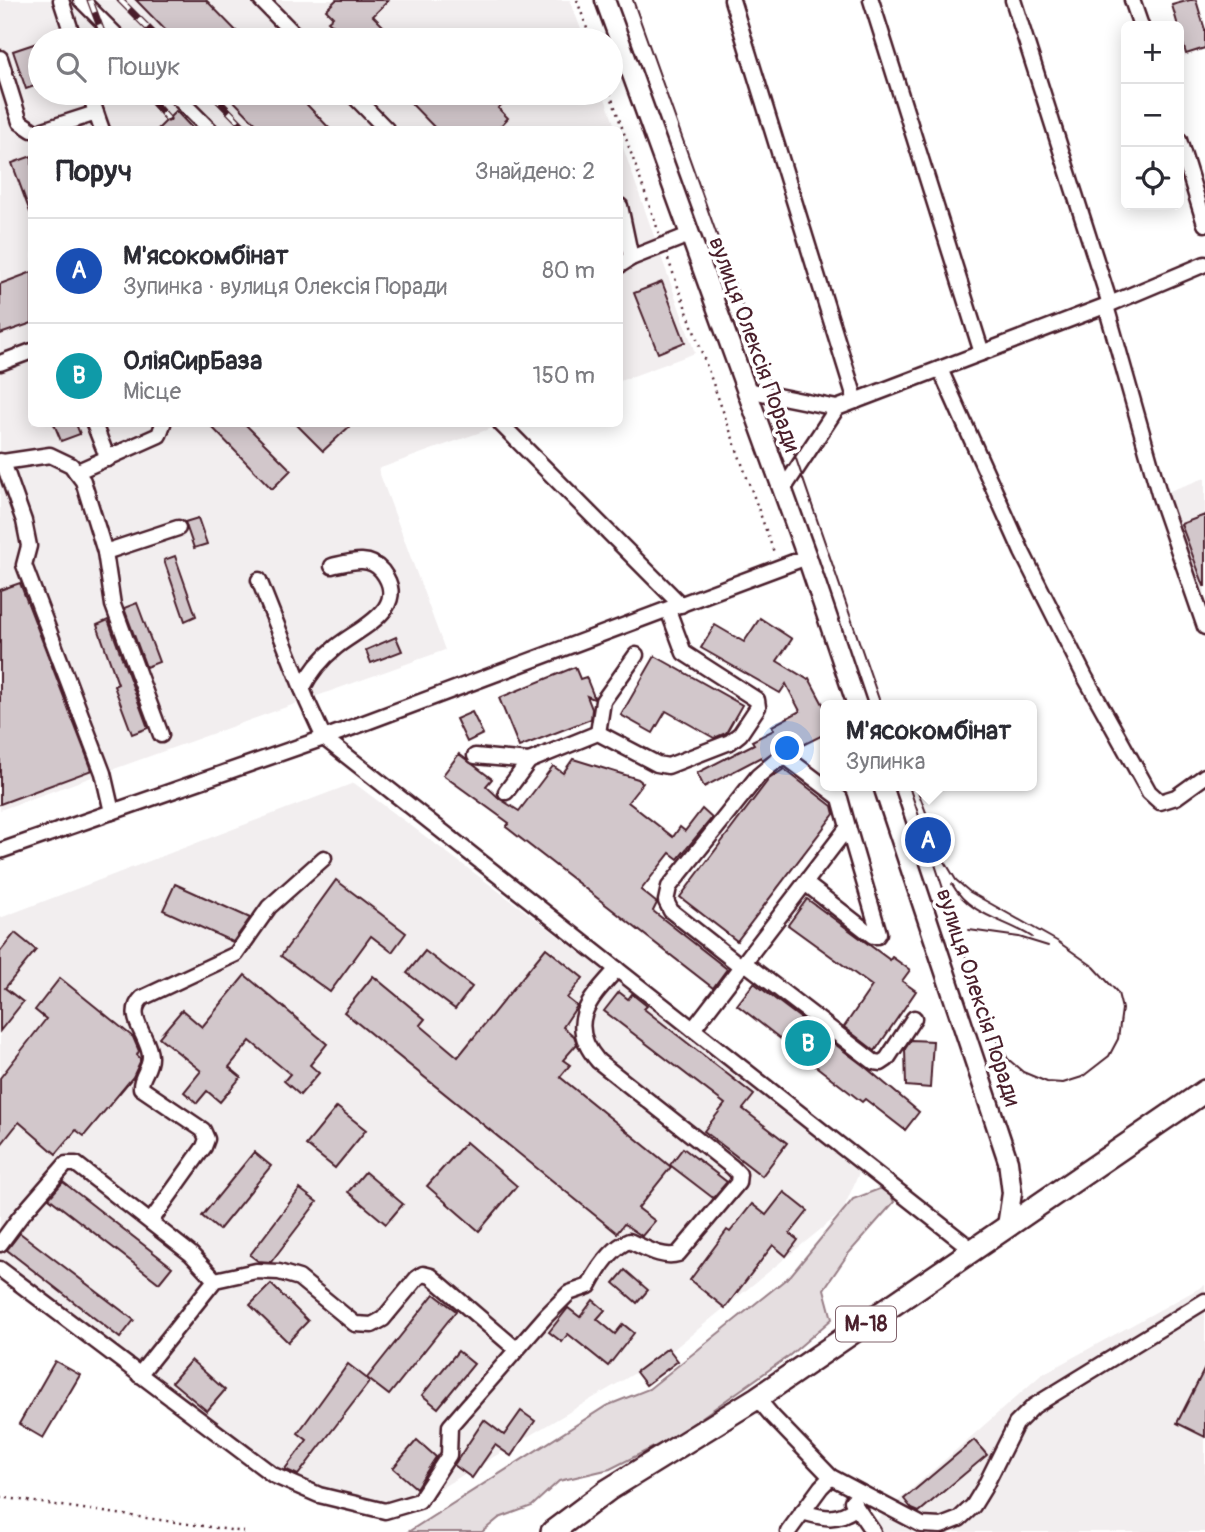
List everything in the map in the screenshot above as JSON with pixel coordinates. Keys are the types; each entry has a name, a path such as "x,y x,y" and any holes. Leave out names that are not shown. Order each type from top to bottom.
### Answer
{"highway":[{"name":"М-18","path":"552,1532 608,1490 757,1398 1205,1091"}],"main road":[{"name":"вулиця Олексія Поради","path":"605,0 615,28"},
{"name":"вулиця Олексія Поради","path":"623,50 807,557 855,700"},
{"name":"вулиця Олексія Поради","path":"885,791 1008,1161 1013,1193 1007,1226"}],"street":[{"path":"61,0 70,28"},
{"path":"81,0 109,28"},
{"path":"261,0 288,28"},
{"path":"732,0 856,401"},
{"path":"871,0 982,353"},
{"path":"1013,0 1108,305 1160,497 1205,627"},
{"path":"1135,1 1140,21"},
{"path":"0,58 20,121 28,127"},
{"path":"94,105 101,126"},
{"path":"185,105 206,126"},
{"path":"363,105 383,126"},
{"path":"55,126 96,113"},
{"path":"1181,147 1205,224"},
{"path":"623,239 625,261 689,235"},
{"path":"747,390 837,408 1108,305 1205,264"},
{"path":"0,363 28,352"},
{"path":"940,369 1021,552 1085,677 1149,792 1160,802 1176,797 1205,776"},
{"path":"782,491 837,408"},
{"path":"95,427 108,458"},
{"path":"76,472 159,435 162,427"},
{"path":"475,756 529,761 598,733 657,764 668,766 730,742 740,734 758,707 757,700 752,695 684,653 675,608 504,427"},
{"path":"112,812 103,773 24,565 29,546 24,521 2,461 50,454 71,465 83,481 104,552 113,606 161,735"},
{"path":"104,552 178,528"},
{"path":"0,851 324,738 807,557"},
{"path":"302,690 310,673 334,648 379,619 390,602 388,580 377,564 361,559 332,566"},
{"path":"259,580 324,738 974,1251"},
{"path":"598,733 603,701 636,655"},
{"path":"820,782 788,758 776,761 758,776 668,887 666,901 671,911 874,1062 881,1063 887,1059 914,1018"},
{"path":"506,792 529,761"},
{"path":"805,883 873,936 877,936 879,933 840,797 832,791"},
{"path":"693,1029 848,827"},
{"path":"151,1221 207,1139 203,1130 141,1088 140,1081 150,1064 150,1054 134,1013 136,1004 142,998 236,954 269,906 324,858"},
{"path":"0,1269 273,1475 319,1494 385,1511 419,1501 449,1455 450,1426 516,1349 569,1293 589,1286 596,1272 619,1245 629,1241 661,1254 678,1254 738,1183 739,1174 732,1167 598,1061 587,1049 582,1031 583,1015 590,999 617,969"},
{"path":"0,1244 66,1164 76,1164 191,1254 215,1280"},
{"path":"139,1375 215,1280 256,1271 279,1272 299,1278 355,1324 372,1325 383,1319 416,1278 423,1274 431,1276 516,1349"},
{"path":"838,1480 922,1525 941,1526 959,1519 973,1506 985,1488 1016,1424 1034,1406 1205,1301"},
{"path":"757,1398 838,1480 873,1532"},
{"path":"788,1532 802,1512 838,1480"},
{"path":"802,1512 829,1518 844,1517 855,1508"}],"path":[{"path":"577,0 587,28"},
{"path":"614,105 621,126"},
{"path":"623,131 779,569"},
{"path":"0,1497 244,1532"}],"shaded area":[{"path":"0,0 570,0 580,28 28,28 28,105 607,105 615,126 28,126 28,427 495,427 378,469 445,650 0,810"},
{"path":"623,148 695,353 623,380"},
{"path":"1205,478 1205,599 1202,600 1164,493"},
{"path":"354,783 863,1164 842,1212 669,1353 419,1501 385,1511 273,1475 0,1269 0,918"},
{"path":"887,1186 894,1202 848,1254 824,1289 832,1319 790,1355 674,1437 610,1469 559,1481 532,1506 499,1518 482,1532 408,1532 606,1406 649,1389 791,1275 853,1199"},
{"path":"1205,1285 1205,1532 863,1532 1041,1375"}],"building":[{"path":"136,0 206,0 233,28 163,28"},
{"path":"336,0 389,0 373,16 385,28 336,28 328,21 333,17 326,10"},
{"path":"1196,0 1205,30 1205,48 1186,54 1184,21 1177,21 1172,5"},
{"path":"28,46 28,88 26,89 13,51"},
{"path":"238,105 307,105 327,126 258,126"},
{"path":"413,105 501,105 498,108 508,118 501,126 433,126"},
{"path":"176,111 190,126 161,126"},
{"path":"28,157 28,207 12,163"},
{"path":"28,274 28,324 0,334 0,284"},
{"path":"662,282 685,342 658,353 634,293"},
{"path":"55,427 77,427 80,434 61,441"},
{"path":"212,427 248,427 291,470 272,489"},
{"path":"299,427 349,427 323,451"},
{"path":"1205,515 1205,586 1204,586 1181,524"},
{"path":"198,518 207,544 194,548 185,522"},
{"path":"175,556 196,616 185,621 164,560"},
{"path":"20,583 92,770 0,804 0,590"},
{"path":"137,603 159,662 146,667 124,608"},
{"path":"760,618 792,639 777,661 809,678 821,700 820,736 793,750 773,752 762,760 761,757 704,787 697,773 754,744 752,741 774,730 772,726 800,711 786,684 780,693 701,648 715,625 744,642"},
{"path":"108,620 148,728 132,734 114,686 118,684 97,625"},
{"path":"396,637 402,651 371,663 366,650"},
{"path":"655,656 742,705 726,733 714,738 666,711 653,733 621,715"},
{"path":"575,667 580,679 586,677 594,697 587,696 592,709 591,719 519,747 499,698"},
{"path":"472,712 483,734 467,742 456,719"},
{"path":"459,754 492,779 486,786 519,811 553,766 563,773 573,759 638,779 643,783 628,802 673,837 680,827 685,831 702,809 712,818 678,859 670,853 641,890 657,903 653,911 727,969 713,988 506,827 509,823 443,775"},
{"path":"784,769 832,806 834,814 737,941 680,897 769,779"},
{"path":"336,880 406,933 392,952 371,936 330,992 281,956"},
{"path":"175,884 250,918 233,942 163,910"},
{"path":"807,899 890,960 892,957 910,970 902,981 916,991 875,1051 844,1027 872,986 788,925"},
{"path":"15,933 36,950 5,988 23,1002 0,1031 0,952"},
{"path":"546,948 583,978 567,998 577,1006 563,1027 574,1036 577,1044 563,1060 570,1065 560,1077 671,1167 638,1208 655,1221 642,1236 624,1224 617,1233 344,1012 373,976 425,1019 420,1025 458,1057"},
{"path":"425,951 472,987 455,1009 407,973"},
{"path":"245,975 327,1044 310,1065 319,1073 300,1095 284,1081 290,1074 250,1041 229,1067 241,1077 220,1102 207,1091 197,1103 184,1092 201,1071 159,1037 182,1010 202,1027"},
{"path":"60,978 133,1037 140,1062 133,1077 84,1136 76,1130 56,1154 19,1122 0,1146 0,1078 46,1019 35,1010"},
{"path":"754,983 864,1066 919,1112 905,1130 865,1099 862,1102 737,1005"},
{"path":"619,992 628,999 632,994 647,1006 644,1009 754,1095 743,1109 787,1143 762,1176 704,1131 725,1104 604,1011"},
{"path":"911,1040 933,1041 930,1088 906,1086 905,1049"},
{"path":"337,1107 366,1130 335,1168 306,1145"},
{"path":"466,1142 517,1186 479,1231 427,1186"},
{"path":"683,1148 727,1182 713,1198 670,1165"},
{"path":"254,1152 271,1166 219,1230 202,1216"},
{"path":"365,1172 403,1204 386,1224 348,1192"},
{"path":"63,1182 172,1267 159,1283 49,1198"},
{"path":"300,1189 317,1202 271,1262 258,1261 250,1255"},
{"path":"784,1192 808,1211 790,1234 798,1240 786,1256 773,1245 725,1308 690,1280 727,1230 730,1232 752,1204 766,1215"},
{"path":"20,1233 134,1320 120,1338 7,1250"},
{"path":"625,1270 648,1290 637,1303 614,1283"},
{"path":"271,1284 308,1321 288,1342 250,1305"},
{"path":"434,1294 456,1311 389,1395 367,1378"},
{"path":"593,1300 605,1310 597,1319 615,1334 623,1324 634,1333 608,1366 568,1334 562,1342 549,1332 568,1308 580,1317"},
{"path":"668,1348 678,1361 646,1385 636,1372"},
{"path":"458,1351 474,1364 438,1408 422,1395"},
{"path":"191,1360 225,1390 207,1411 172,1382"},
{"path":"55,1361 80,1375 43,1438 19,1424"},
{"path":"348,1364 370,1381 298,1475 285,1469 307,1440 298,1433"},
{"path":"1205,1368 1205,1437 1177,1423"},
{"path":"521,1411 535,1421 511,1456 495,1445 472,1478 454,1465 484,1420 504,1435"},
{"path":"417,1440 436,1457 416,1488 393,1468"},
{"path":"974,1440 987,1455 919,1512 912,1509 904,1499"}],"tram line":[{"path":"633,0 879,700"},
{"path":"911,791 995,1038 1008,1059 1023,1072 1047,1082 1063,1083 1082,1077 1109,1056 1118,1039 1122,1009 1118,993 1094,967 1057,941 970,892 956,880 944,860 918,791"},
{"path":"952,884 959,895 978,910 1032,937"},
{"path":"969,930 1019,937 1048,946"}],"railway":[{"path":"90,0 100,28"},
{"path":"120,0 148,28"},
{"path":"156,105 168,119"},
{"path":"223,105 243,126"}],"place":[{"name":"М'ясокомбінат","path":"928,840"},
{"name":"ОліяСирБаза","path":"808,1043"}]}
